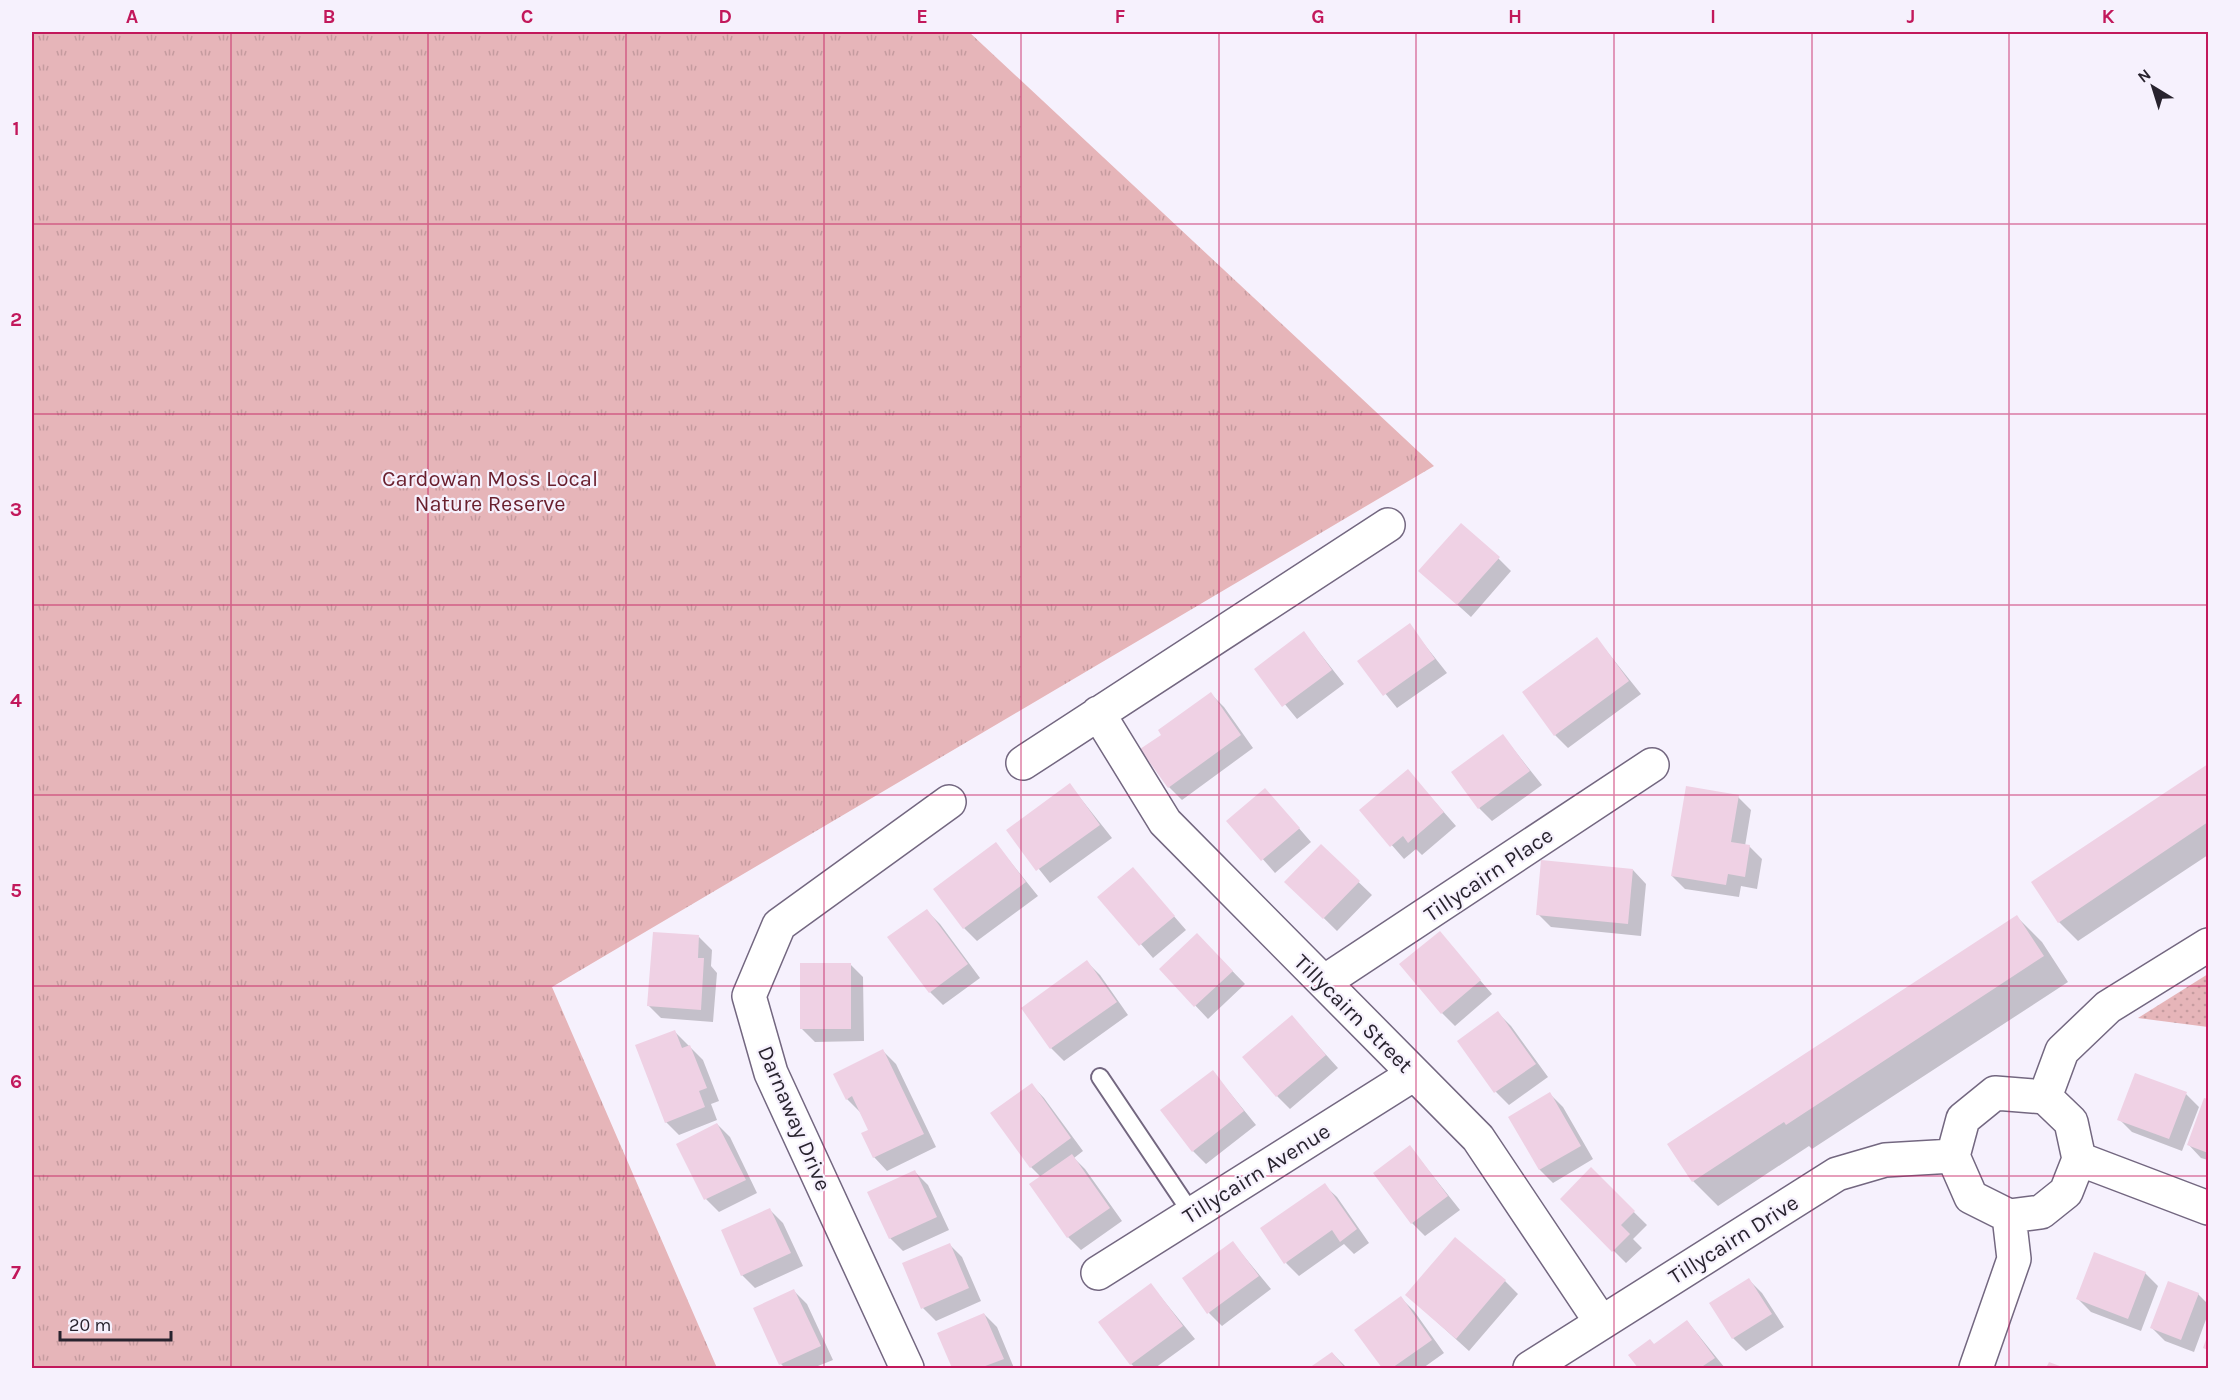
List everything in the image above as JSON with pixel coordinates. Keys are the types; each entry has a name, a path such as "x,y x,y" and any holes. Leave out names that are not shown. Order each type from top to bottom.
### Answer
{"street":[{"path":"1023,763 1388,525"},
{"name":"Tillycairn Street","path":"1098,713 1165,822 1478,1138 1602,1322"},
{"name":"Tillycairn Place","path":"1324,982 1652,765"},
{"name":"Darnaway Drive","path":"907,1368 771,1073 749,996 779,925 949,802"},
{"path":"2045,1096 2062,1051 2108,1007 2208,945"},
{"name":"Tillycairn Avenue","path":"1098,1273 1414,1074"},
{"path":"1995,1093 2045,1096 2071,1122 2079,1159 2066,1192 2041,1212 2009,1216 1971,1197 1953,1156 1963,1119 1995,1093"},
{"name":"Tillycairn Drive","path":"1530,1368 1837,1174 1885,1160 1953,1156"},
{"path":"2079,1159 2208,1208"},
{"path":"1976,1368 2014,1259 2009,1216"}],"lane":[{"path":"1100,1077 1192,1214"}],"green space":[{"name":"Cardowan Moss Local Nature Reserve","path":"32,32 969,32 1434,466 552,987 717,1368 32,1368"},
{"path":"2208,974 2208,1027 2138,1018"}],"building":[{"path":"1461,523 1500,557 1457,605 1418,571"},
{"path":"1410,623 1435,659 1383,696 1357,661"},
{"path":"1304,631 1332,670 1282,707 1254,669"},
{"path":"1597,637 1629,681 1554,736 1522,692"},
{"path":"1211,692 1241,735 1168,788 1140,749 1161,735 1158,730"},
{"path":"1503,734 1530,771 1478,809 1451,772"},
{"path":"2208,764 2208,822 2058,923 2031,882"},
{"path":"1408,769 1444,812 1408,843 1403,836 1390,847 1359,810"},
{"path":"1070,783 1100,825 1036,871 1006,830"},
{"path":"1686,786 1739,795 1731,842 1750,845 1745,877 1728,874 1726,885 1671,876"},
{"path":"1265,788 1300,828 1261,861 1226,821"},
{"path":"996,842 1026,882 963,929 933,889"},
{"path":"1321,844 1360,881 1323,919 1284,882"},
{"path":"1541,860 1633,869 1628,924 1536,915"},
{"path":"1133,867 1175,916 1139,946 1097,897"},
{"path":"927,909 968,964 929,993 887,937"},
{"path":"2017,915 2044,956 1786,1125 1784,1122 1692,1182 1667,1144"},
{"path":"1440,931 1481,980 1441,1014 1399,964"},
{"path":"653,932 699,935 698,958 704,958 701,1010 647,1006"},
{"path":"1197,933 1233,971 1194,1007 1159,969"},
{"path":"1087,960 1117,1002 1050,1049 1021,1008"},
{"path":"800,963 851,963 851,1029 800,1029"},
{"path":"1498,1011 1536,1064 1494,1093 1457,1041"},
{"path":"1292,1015 1326,1055 1276,1097 1242,1057"},
{"path":"675,1030 682,1048 690,1045 707,1088 699,1091 705,1107 665,1123 635,1045"},
{"path":"883,1049 924,1134 873,1158 861,1133 868,1130 852,1096 846,1100 833,1074"},
{"path":"1213,1070 1244,1111 1192,1152 1160,1110"},
{"path":"2135,1073 2187,1092 2169,1139 2117,1120"},
{"path":"1032,1083 1071,1138 1030,1168 990,1113"},
{"path":"1550,1092 1581,1146 1539,1170 1508,1117"},
{"path":"2204,1098 2208,1099 2208,1153 2187,1145"},
{"path":"717,1123 746,1180 704,1200 676,1144"},
{"path":"1410,1145 1448,1196 1411,1224 1373,1173"},
{"path":"1072,1154 1110,1208 1067,1238 1029,1184"},
{"path":"1591,1167 1635,1211 1621,1225 1630,1234 1612,1252 1560,1199"},
{"path":"915,1170 937,1217 889,1239 867,1192"},
{"path":"1325,1183 1357,1229 1340,1242 1332,1230 1284,1264 1260,1228"},
{"path":"770,1208 791,1253 741,1276 721,1230"},
{"path":"1455,1237 1506,1280 1456,1339 1405,1295"},
{"path":"1233,1241 1259,1276 1207,1314 1182,1278"},
{"path":"950,1243 969,1288 921,1309 902,1263"},
{"path":"2094,1252 2146,1272 2128,1319 2076,1299"},
{"path":"1749,1278 1772,1314 1732,1339 1709,1303"},
{"path":"2168,1281 2199,1293 2181,1340 2150,1328"},
{"path":"1151,1283 1183,1326 1130,1365 1098,1322"},
{"path":"794,1289 821,1346 779,1365 753,1308"},
{"path":"1401,1296 1432,1340 1392,1368 1382,1368 1354,1330"},
{"path":"984,1313 1004,1359 980,1368 952,1368 937,1333"},
{"path":"1687,1320 1715,1358 1700,1368 1638,1368 1628,1355 1650,1339 1654,1344"},
{"path":"2208,1334 2208,1350 2203,1348"},
{"path":"1332,1352 1345,1368 1309,1368"},
{"path":"2049,1362 2065,1368 2046,1368"}]}
